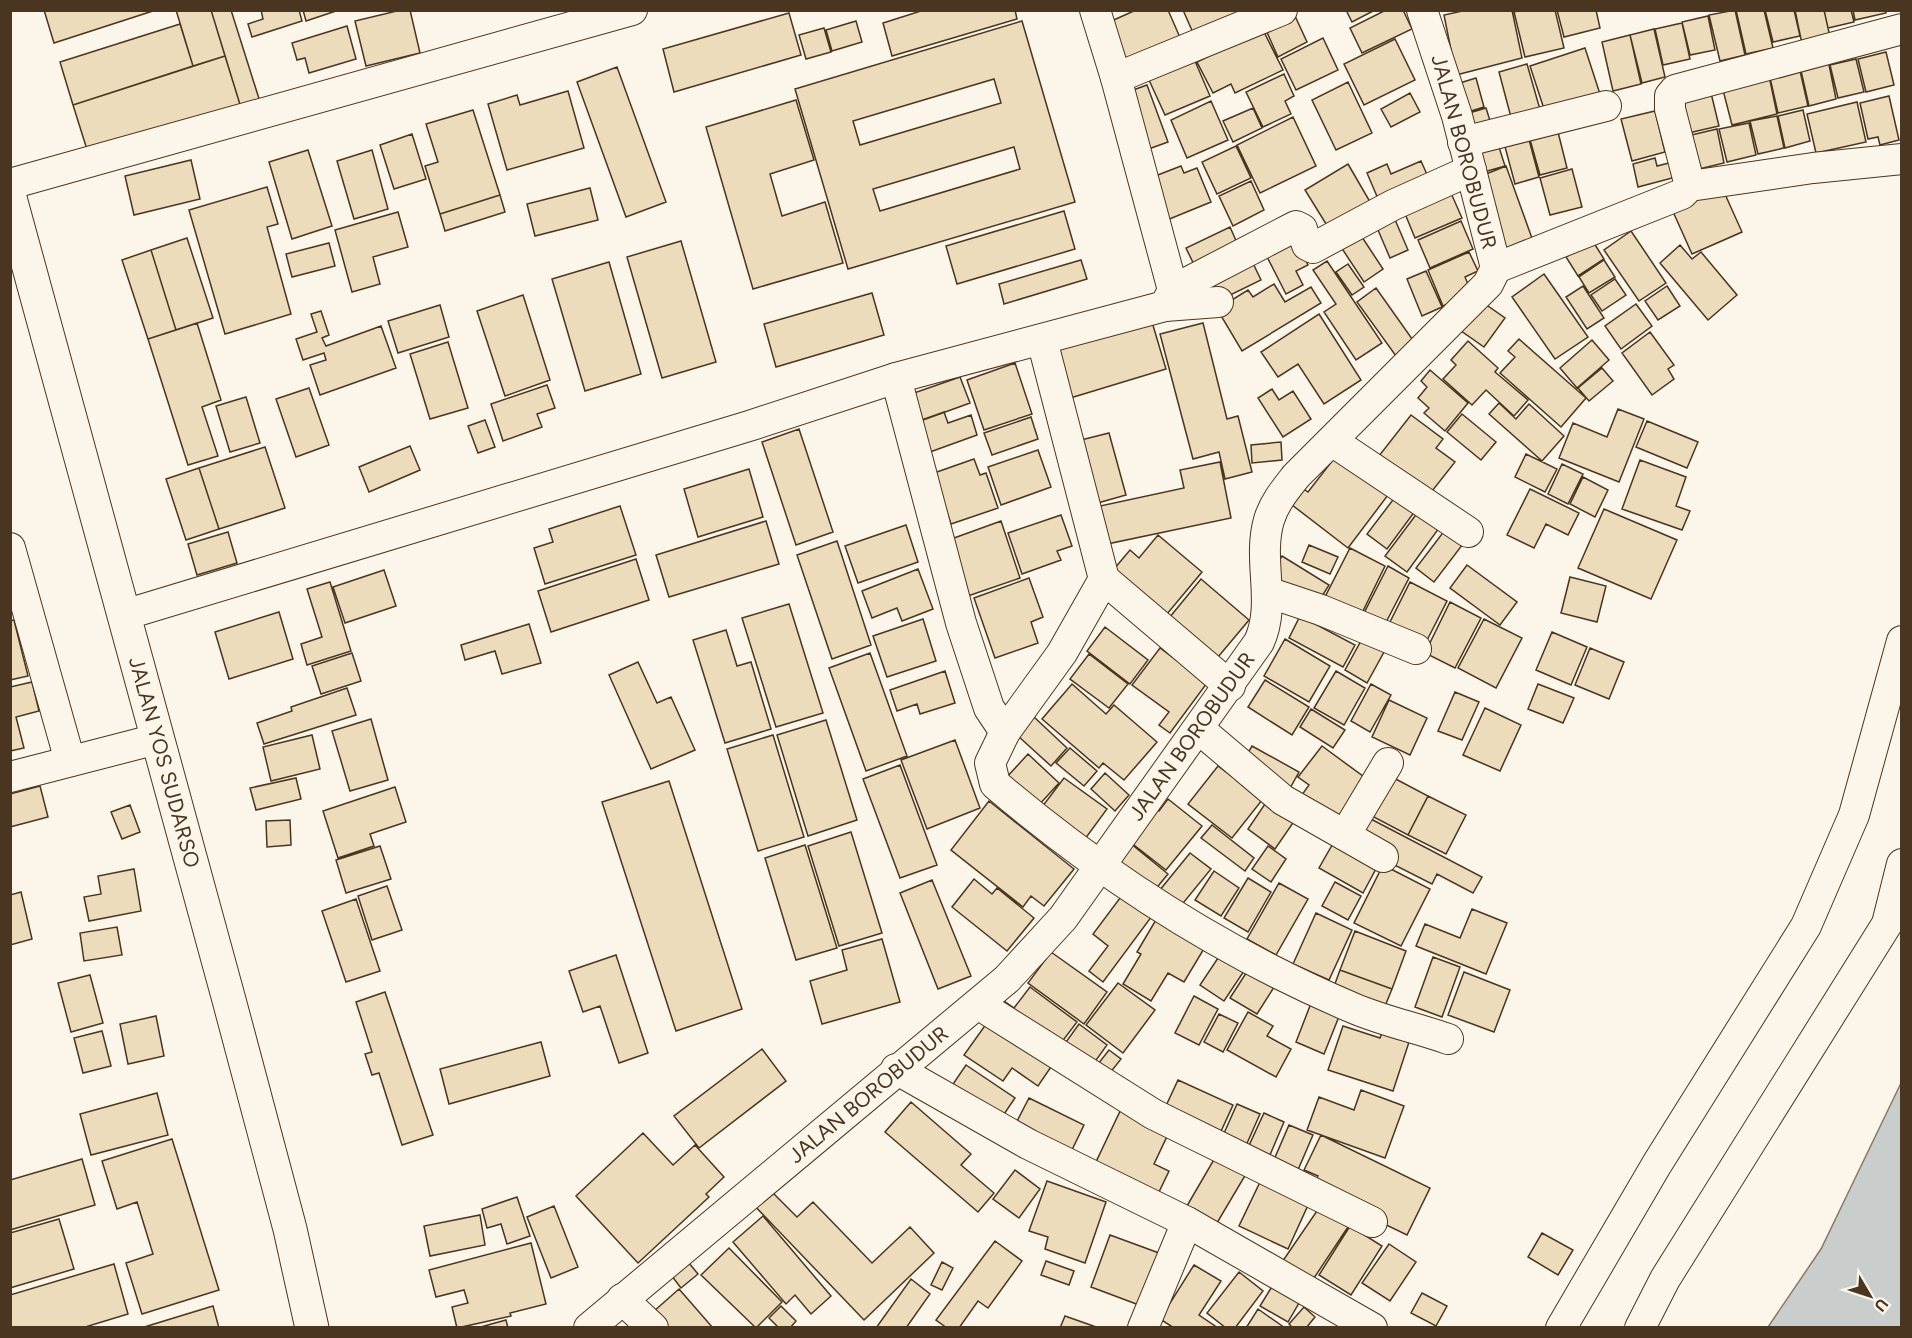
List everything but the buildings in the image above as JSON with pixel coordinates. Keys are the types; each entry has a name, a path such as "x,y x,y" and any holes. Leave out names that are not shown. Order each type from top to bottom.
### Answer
{"highway":[{"name":"JALAN YOS SUDARSO","path":"10,198 17,245 124,615 287,1217 312,1328"}],"street":[{"path":"10,184 632,10"},
{"path":"1095,10 1116,78 1169,298"},
{"path":"1116,78 1282,10"},
{"name":"JALAN BOROBUDUR","path":"589,1328 1007,979 1063,918 1230,686 1259,642 1266,626 1265,552 1269,521 1278,498 1488,284 1496,268 1464,142 1422,10"},
{"path":"1690,186 1670,109 1670,96 1675,90 1902,29"},
{"path":"1464,142 1606,106"},
{"path":"1496,268 1682,194 1690,186 1813,168 1902,159"},
{"path":"124,615 749,426 896,378 1042,340 1169,298 1296,226 1302,229 1307,245 1313,248 1393,205 1471,170"},
{"path":"1169,298 1218,302"},
{"path":"1042,340 1104,579 1230,686"},
{"path":"896,378 961,623 989,708 1005,732"},
{"path":"1332,441 1468,532"},
{"path":"10,549 70,761"},
{"path":"1104,579 1062,653 1005,732 990,763 995,784 1101,867 1215,942 1354,1008 1448,1039"},
{"path":"1267,592 1314,607 1416,649"},
{"path":"1561,1328 1657,1164 1806,926 1854,815 1902,641"},
{"path":"1199,729 1283,800 1383,857"},
{"path":"10,777 157,739"},
{"path":"1345,835 1388,763"},
{"path":"1640,1328 1665,1279 1887,924 1902,864"},
{"path":"978,1004 1153,1114 1372,1222"},
{"path":"896,1070 1028,1144 1187,1222 1372,1328"},
{"path":"1143,1328 1187,1222"},
{"path":"622,1299 653,1328"}],"shaded area":[{"path":"1901,1083 1901,1327 1768,1327 1821,1249"}]}
